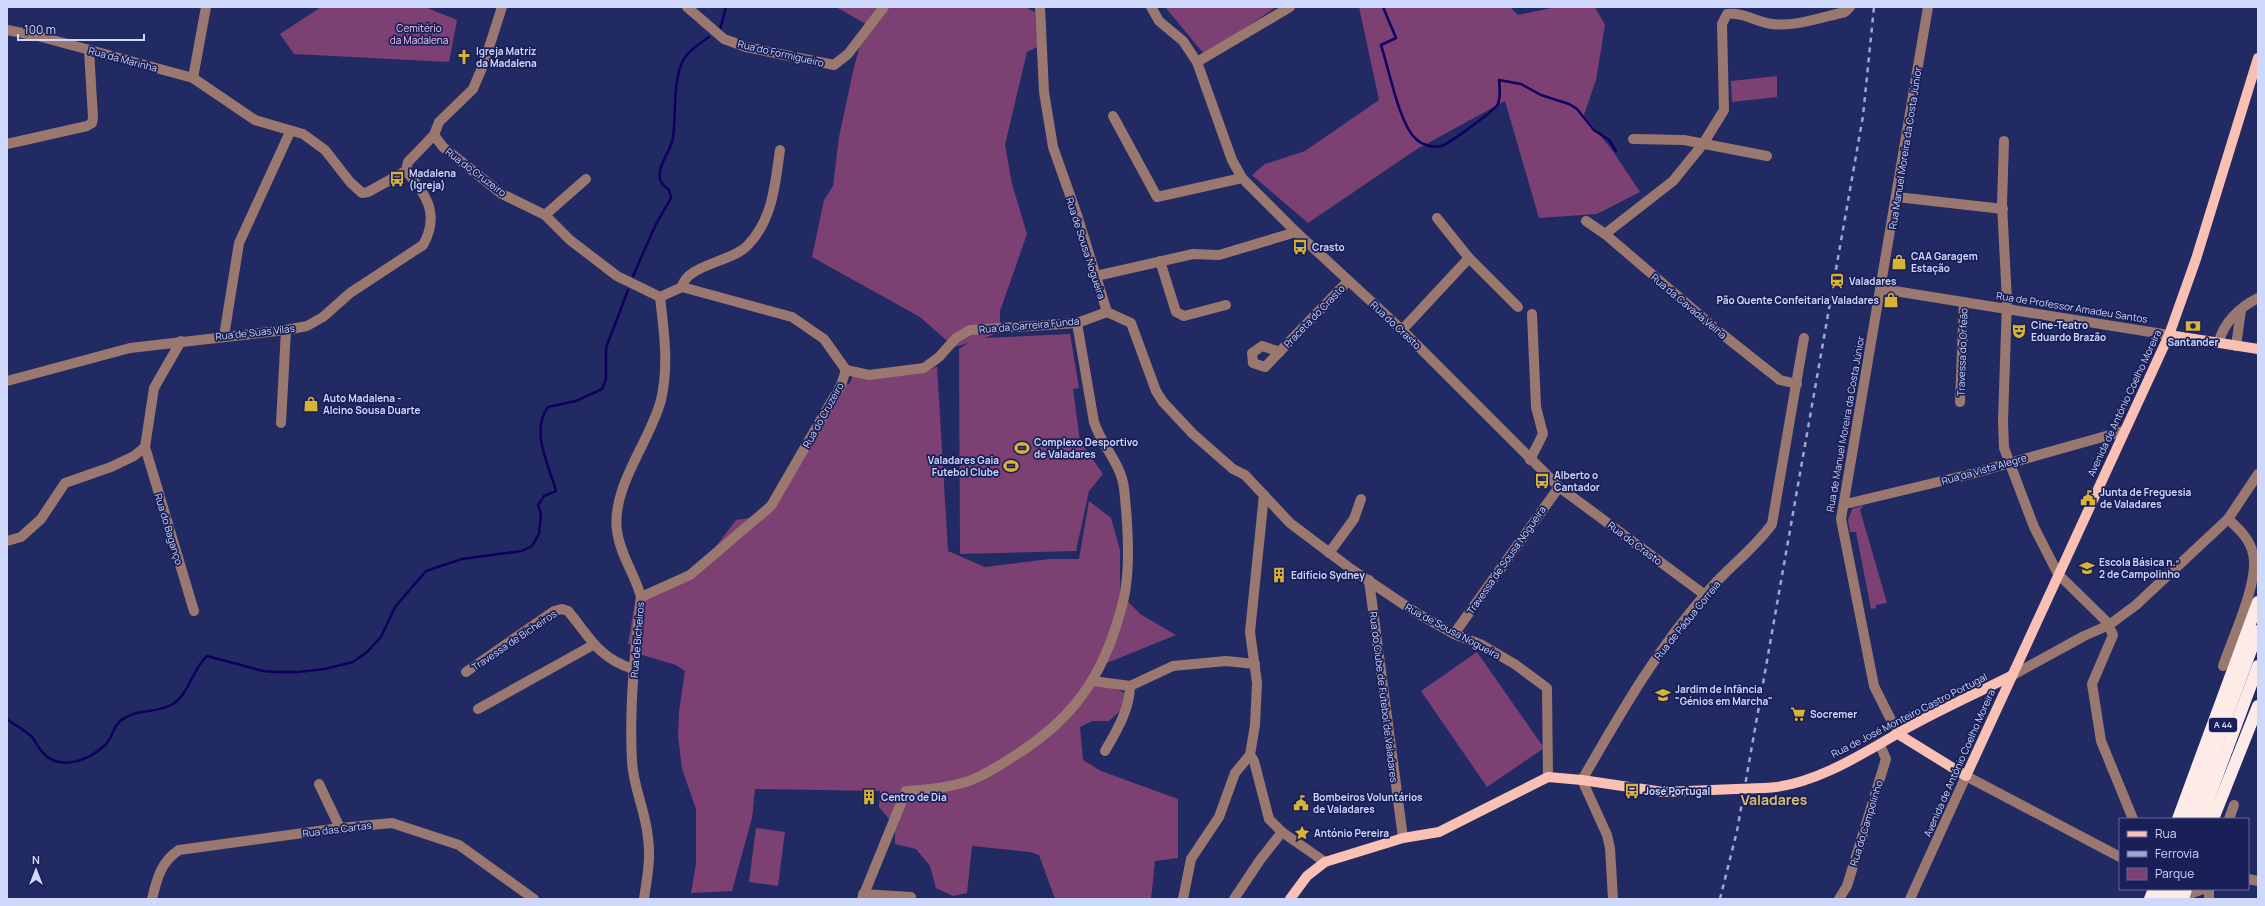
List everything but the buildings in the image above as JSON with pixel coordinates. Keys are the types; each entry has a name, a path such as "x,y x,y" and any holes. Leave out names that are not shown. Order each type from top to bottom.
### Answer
{"highway":[{"path":"2178,818 2258,602"},
{"name":"A 44","path":"2189,818 2258,631"},
{"name":"A 44","path":"2201,818 2258,666"},
{"path":"2213,818 2258,706"}],"main road":[{"name":"Avenida de António Coelho Moreira","path":"1966,776 2169,335 2196,259 2258,60"},
{"name":"Rua de Professor Amadeu Santos","path":"2169,335 2258,349"},
{"name":"Rua de José Monteiro Castro Portugal","path":"1548,777 1582,780 1662,792 1783,787 1799,783 1880,745 1898,734 2011,676"},
{"path":"1898,734 1966,776"},
{"path":"1290,899 1307,876 1325,862 1403,838 1438,832 1548,777"}],"street":[{"path":"193,78 206,7"},
{"path":"406,171 408,162 434,135 439,122 473,89 484,63 502,7"},
{"name":"Rua do Formigueiro","path":"687,7 724,39 746,47 834,66 848,54 884,7"},
{"name":"Rua de Sousa Nogueira","path":"1040,7 1044,92 1053,147 1107,312 1131,323 1151,378 1163,402 1193,434 1233,469 1245,475 1290,523 1329,553 1415,612 1454,634 1482,645 1547,688 1548,777"},
{"name":"Rua do Crasto","path":"1151,7 1159,21 1183,41 1197,62 1232,160 1242,178 1296,232 1460,386 1530,460 1559,487 1704,595"},
{"path":"1197,62 1290,7"},
{"path":"1605,234 1673,182 1703,144 1724,110 1722,24 1727,14 1736,13 1771,24 1786,25 1845,12 1850,7"},
{"name":"Rua Manuel Moreira da Costa Júnior","path":"1882,289 1928,7"},
{"name":"Rua da Marinha","path":"7,30 38,36 193,78 255,120 290,132 303,134 325,150 356,189 362,194 406,171"},
{"path":"7,144 87,126 92,123 89,50"},
{"path":"1113,116 1157,197 1242,178"},
{"path":"224,336 239,243 290,132"},
{"name":"Rua do Cruzeiro","path":"434,135 443,147 502,194 545,215 570,240 617,276 660,297"},
{"path":"1633,139 1684,140 1767,156"},
{"path":"2004,141 2003,210 2007,308 2003,421 2004,448 2034,526 2058,574 2109,625 2113,635 2092,684 2101,742 2133,818"},
{"path":"660,297 682,287 683,281 694,272 735,254 747,246 766,220 774,194 780,150"},
{"name":"Rua de Suas Vílas","path":"7,381 130,348 286,330 307,326 323,317 350,293 423,246 430,233 432,217 428,202 416,182 406,171"},
{"path":"545,215 586,178"},
{"path":"1897,197 2003,210"},
{"path":"1436,218 1469,258 1518,307"},
{"name":"Rua da Cavada Velha","path":"1586,222 1605,234 1722,334 1780,380 1797,384"},
{"path":"1096,276 1193,254 1219,255 1296,232"},
{"path":"1402,330 1469,258"},
{"path":"1160,261 1176,312 1184,316 1226,305"},
{"name":"Praceta do Crasto","path":"1280,352 1348,281"},
{"name":"Rua do Cruzeiro","path":"641,597 690,575 771,506 841,385 846,370 824,339 792,317 682,287"},
{"name":"Rua de Professor Amadeu Santos","path":"1882,289 2169,335"},
{"name":"Rua de Manuel Moreira da Costa Júnior","path":"1882,289 1841,519 1874,686 1898,734"},
{"name":"Rua de Bicheiros","path":"644,899 650,864 648,837 632,763 633,669 641,597 638,586 620,546 616,531 617,512 623,490 661,401 665,373 664,335 660,297"},
{"path":"2219,342 2226,324 2241,310 2258,298"},
{"name":"Travessa do Orfeão","path":"1960,402 1964,302"},
{"path":"2236,346 2241,310"},
{"name":"Rua da Carreira Funda","path":"846,370 869,375 924,368 939,357 956,338 970,330 1077,323 1107,312"},
{"path":"1530,460 1543,434 1536,407 1532,314"},
{"path":"911,896 863,897 906,791 948,787 967,782 995,768 1028,748 1060,723 1079,701 1093,681 1102,663 1121,607 1126,586 1127,556 1124,487 1120,471 1098,437 1094,422 1077,323"},
{"path":"281,423 286,330"},
{"name":"Rua de Pádua Correia","path":"1582,780 1625,705 1659,653 1704,595 1763,537 1772,524 1804,338"},
{"path":"7,541 21,537 41,519 65,483 111,467 134,456 145,447 154,388 181,341"},
{"name":"Rua da Vista Alegre","path":"1844,502 1850,503 1967,474 2124,431"},
{"name":"Rua do Baganço","path":"145,447 194,611"},
{"name":"Rua de José Monteiro Castro Portugal","path":"2011,676 2084,636 2109,625 2136,605 2228,519 2258,474"},
{"name":"Travessa de Sousa Nogueira","path":"1454,634 1559,487"},
{"path":"1183,899 1191,859 1220,817 1235,773 1250,755 1255,725 1257,690 1250,632 1264,495"},
{"path":"1329,553 1354,519 1361,499"},
{"path":"2223,666 2255,576 2253,554 2244,534 2228,519"},
{"name":"Rua do Clube de Futebol de Valadares","path":"1369,580 1403,838"},
{"name":"Travessa de Bicheiros","path":"466,672 554,611 562,609 568,611 593,645 616,664 633,669"},
{"path":"478,709 593,645"},
{"path":"1093,681 1130,686 1173,666 1226,661 1255,664"},
{"path":"1105,751 1128,702 1130,686"},
{"name":"Rua do Campolinho","path":"1839,899 1847,886 1886,759 1880,745"},
{"path":"1250,755 1254,761 1269,819 1282,832 1325,862"},
{"path":"1966,776 2119,856"},
{"name":"Avenida de António Coelho Moreira","path":"1910,899 1966,776"},
{"path":"1582,780 1607,835 1610,848 1613,899"},
{"path":"319,784 340,828"},
{"path":"2229,818 2234,805"},
{"name":"Rua das Cartas","path":"152,899 156,883 166,858 179,850 340,828 392,823 459,845 534,899"},
{"path":"1234,899 1260,860 1282,832"},
{"path":"2180,894 2198,890"}],"green space":[{"name":"Cemitério da Madalena","path":"321,7 425,7 457,20 449,62 294,54 280,34"},
{"path":"836,7 1025,7 1035,12 1037,47 1027,52 1005,145 1012,184 1027,234 1000,311 1000,332 984,338 1070,334 1079,388 1073,389 1080,441 1103,474 1089,491 1076,551 960,554 959,349 968,343 954,347 920,317 812,257 824,200 833,186 839,137 854,67 866,24"},
{"path":"1165,7 1276,7 1205,55"},
{"path":"1359,7 1510,7 1518,15 1556,7 1595,7 1605,25 1596,80 1584,115 1612,150 1640,192 1597,214 1539,218 1505,101 1417,149 1308,223 1252,175 1265,164 1305,151 1379,100"},
{"path":"1777,76 1777,97 1732,102 1731,81"},
{"path":"937,366 948,551 985,567 1049,559 1079,559 1089,501 1111,518 1120,550 1120,593 1140,614 1176,635 1092,669 1103,681 1126,694 1121,710 1109,721 1092,721 1080,727 1083,760 1101,771 1178,799 1178,858 1155,861 1151,899 1055,899 1039,855 1030,852 972,846 967,893 953,896 936,888 930,866 916,849 895,844 895,826 879,807 880,791 755,789 752,818 732,891 691,893 696,864 696,809 682,769 678,736 679,712 685,671 676,665 639,654 640,647 628,644 637,591 669,587 711,553 736,520 750,518 761,512 846,385 850,383 853,375 864,369 895,374 930,370"},
{"path":"1864,505 1860,510 1887,603 1876,605 1876,608 1871,609 1856,532 1850,532 1848,520 1852,509"},
{"path":"1477,652 1544,748 1487,787 1421,691"},
{"path":"756,828 785,832 778,886 749,882"}],"waterway":[{"path":"720,30 726,7"},
{"path":"1383,7 1396,38 1381,45 1391,81 1404,121 1410,132 1421,143 1438,147 1446,144 1489,113 1495,108 1499,101 1499,80 1521,84 1541,95 1569,104 1577,109 1594,130 1609,140 1616,151"},
{"path":"633,276 655,226 671,198 669,190 661,182 660,169 673,138 678,74 683,61 689,53 709,37"},
{"path":"7,719 32,737 42,752 51,759 58,762 75,762 91,756 98,751 107,743 120,721 126,717 133,714 165,708 177,701 186,689 202,661 207,656 263,671 276,672 298,672 325,669 353,662 367,652 381,637 395,607 426,571 462,559 522,551 532,546 539,534 541,514 538,505 544,496 556,491 541,438 543,417 548,407 576,401 602,389 606,379 606,348 628,290"}],"railway":[{"path":"1720,899 1737,831 1863,116 1874,7"}],"place":[{"name":"Igreja Matriz da Madalena","path":"464,57"},
{"name":"Madalena (Igreja)","path":"397,179"},
{"name":"Crasto","path":"1300,247"},
{"name":"CAA Garagem Estação","path":"1899,262"},
{"name":"Valadares","path":"1837,281"},
{"name":"Pão Quente Confeitaria Valadares","path":"1891,300"},
{"name":"Santander","path":"2193,326"},
{"name":"Cine-Teatro Eduardo Brazão","path":"2019,331"},
{"name":"Auto Madalena - Alcino Sousa Duarte","path":"311,404"},
{"name":"Complexo Desportivo de Valadares","path":"1022,448"},
{"name":"Valadares Gaia Futebol Clube","path":"1011,466"},
{"name":"Alberto o Cantador","path":"1542,481"},
{"name":"Junta de Freguesia de Valadares","path":"2088,498"},
{"name":"Escola Básica n.º 2 de Campolinho","path":"2087,568"},
{"name":"Edifício Sydney","path":"1279,575"},
{"name":"Jardim de Infância \"Génios em Marcha\"","path":"1663,695"},
{"name":"Socremer","path":"1798,714"},
{"name":"José Portugal","path":"1632,791"},
{"name":"Centro de Dia","path":"869,797"},
{"name":"Bombeiros Voluntários de Valadares","path":"1301,803"},
{"name":"António Pereira","path":"1302,833"}],"district":[{"name":"Valadares","path":"1774,800"}]}
